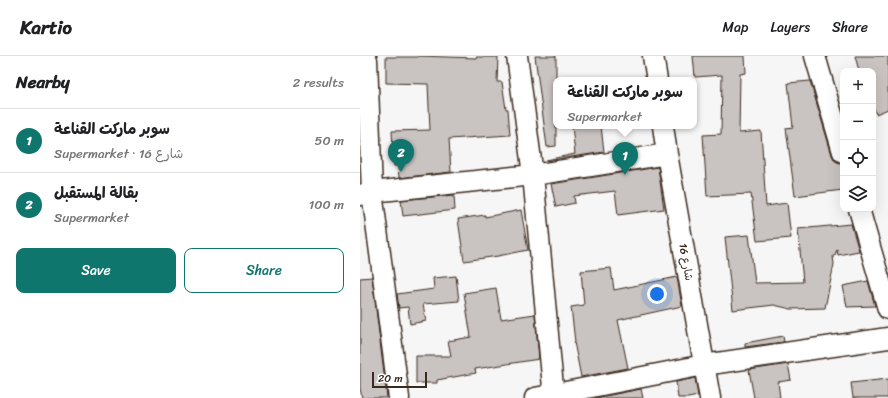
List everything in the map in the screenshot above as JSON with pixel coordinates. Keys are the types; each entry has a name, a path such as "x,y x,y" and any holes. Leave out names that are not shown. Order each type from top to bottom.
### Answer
{"street":[{"path":"364,56 367,60 366,194 399,398"},
{"path":"517,56 533,175 547,397 704,365 888,338"},
{"path":"653,56 656,77"},
{"path":"815,56 840,142"},
{"name":"شارع 16","path":"663,129 710,398"},
{"path":"366,194 533,175 667,154"},
{"path":"860,212 888,309"}],"building":[{"path":"418,56 476,58 498,57 497,82 502,82 506,109 508,109 510,135 449,139 451,172 399,178 398,166 394,166 392,131 430,130 428,84 386,83 386,57"},
{"path":"535,56 556,56 556,77 553,77 553,129 556,129 556,146 547,147"},
{"path":"693,56 745,56 746,73 740,74 739,133 761,131 766,206 787,203 791,238 757,241 751,194 707,196 703,135 721,134 722,75 695,77"},
{"path":"855,56 888,56 888,109 876,114 876,68 858,68"},
{"path":"810,81 832,155 835,161 840,163 840,190 795,196 786,128 793,127 788,83"},
{"path":"572,129 601,129 604,152 546,161 575,154"},
{"path":"658,167 664,209 618,215 615,191 574,196 575,203 556,207 551,184"},
{"path":"454,195 455,210 403,216 401,200"},
{"path":"521,210 528,250 464,261 458,219 485,215 485,217"},
{"path":"851,224 859,251 838,255 837,249 835,255 833,256 834,264 825,308 791,309 774,305 733,310 725,237 749,235 755,283 803,282 798,229"},
{"path":"611,268 614,290 677,277 682,306 618,320 628,368 581,377 574,342 571,307 584,305 581,271"},
{"path":"456,276 459,301 423,304 426,321 410,324 408,307 399,308 397,294 434,289 433,278"},
{"path":"372,277 387,398 362,398 360,388 360,278"},
{"path":"868,281 875,306 847,307 843,286"},
{"path":"496,288 501,319 535,314 539,359 475,369 476,373 437,380 437,383 416,383 416,356 451,356 448,341 471,337 464,293"},
{"path":"783,336 784,342 745,347 745,343"},
{"path":"788,364 791,380 778,382 780,398 754,398 749,370"},
{"path":"695,378 698,396 678,398 676,382"},
{"path":"888,379 888,398 853,398 851,383"},
{"path":"641,389 643,398 595,398"}],"place":[{"name":"بقالة المستقبل","path":"401,172"},
{"name":"سوبر ماركت القناعة","path":"625,175"}]}
